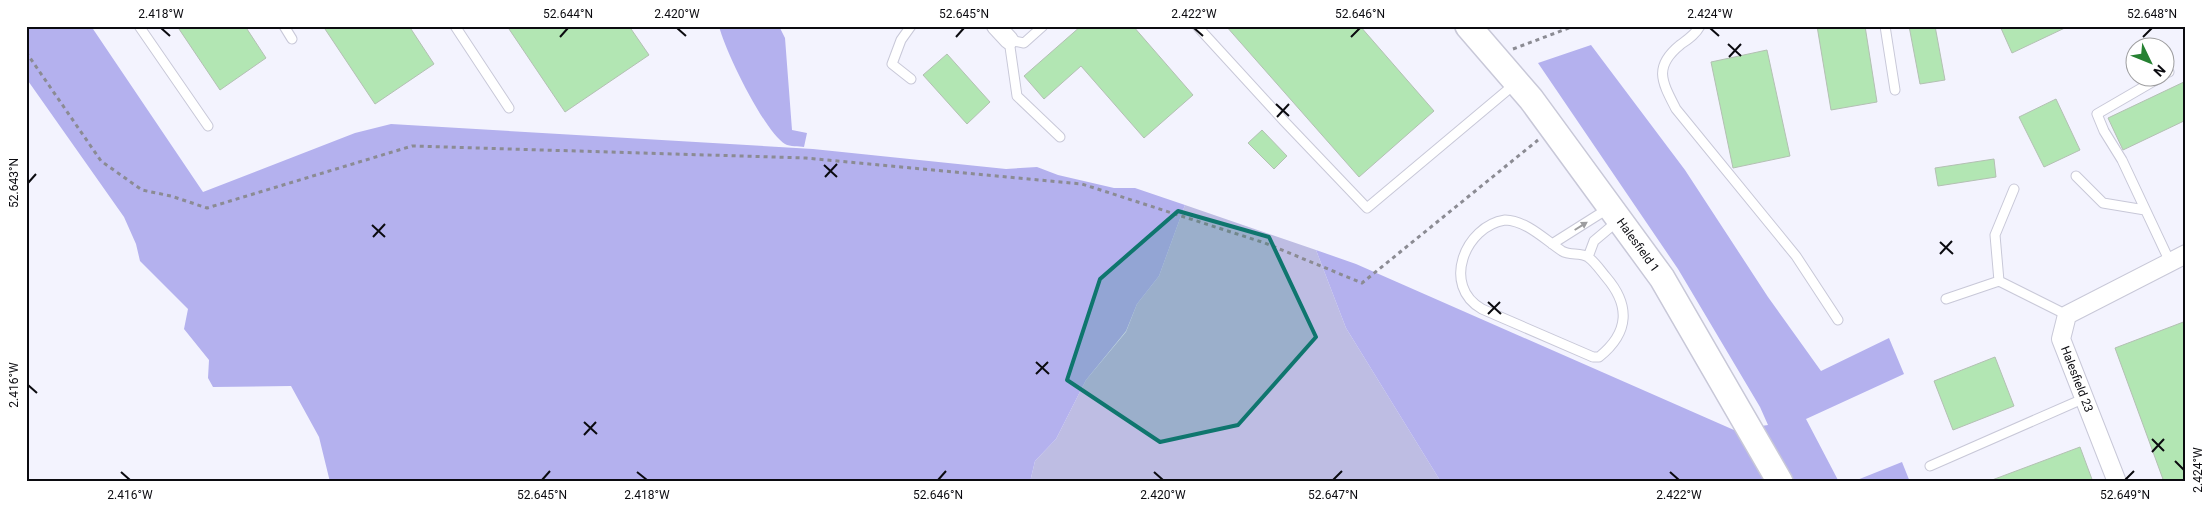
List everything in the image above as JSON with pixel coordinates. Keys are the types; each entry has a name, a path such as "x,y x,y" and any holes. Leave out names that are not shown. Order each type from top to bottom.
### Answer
{"street":[{"path":"996,26 1009,40"},
{"name":"Halesfield 1","path":"1468,26 1552,128 1662,278 1780,482"},
{"path":"2067,315 2186,254"},
{"name":"Halesfield 23","path":"2067,315 2061,339 2117,482"}],"lane":[{"path":"139,26 208,126"},
{"path":"284,26 292,39"},
{"path":"454,26 509,108"},
{"path":"911,26 901,40 892,64 911,79"},
{"path":"1043,26 1024,43 1009,40 1017,96 1060,138"},
{"path":"1197,26 1367,208 1516,82"},
{"path":"1700,26 1696,33 1665,59 1662,69 1664,87 1676,109 1796,256 1838,320"},
{"path":"1885,26 1895,90"},
{"path":"2142,88 2097,114 2170,262"},
{"path":"2076,176 2103,203 2145,210"},
{"path":"1999,281 1995,235 2014,189"},
{"path":"1552,244 1615,214"},
{"path":"1588,257 1594,241 1615,214"},
{"path":"1505,220 1516,221 1552,244 1565,252 1588,257 1618,291 1623,305 1624,320 1619,334 1608,348 1597,357 1482,309 1467,298 1462,287 1461,268 1466,252 1477,235 1488,225 1505,220"},
{"path":"1946,299 1999,281 2067,315"},
{"path":"1930,466 2085,398"}],"path":[{"path":"1493,56 1574,26"},
{"path":"26,52 101,161 142,190 171,196 206,208 412,146 806,158 1082,184 1265,243 1362,283 1552,128"}],"highlighted area":[{"path":"1178,211 1269,237 1316,337 1238,425 1160,442 1067,380 1100,279"}],"shaded area":[{"path":"26,26 91,26 203,192 355,133 391,124 813,149 1006,169 1037,167 1058,175 1114,188 1135,188 1185,205 1159,276 1137,304 1126,331 1086,380 1056,439 1035,461 1030,482 330,482 319,437 291,386 213,387 208,378 209,360 184,329 188,309 140,261 136,244 124,217 26,78"},
{"path":"719,26 779,26 785,38 792,130 807,133 804,147 785,144 767,124 746,90"},
{"path":"1591,45 1685,170 1768,297 1821,371 1889,338 1904,374 1806,419 1839,482 1441,482 1346,328 1316,250 1356,264 1734,430 1768,425 1760,407 1678,269 1538,63"},
{"path":"1185,205 1316,250 1346,328 1441,482 1030,482 1035,461 1056,439 1086,380 1126,332 1137,304 1159,276"},
{"path":"1902,462 1910,482 1852,482"}],"building":[{"path":"177,26 245,26 266,58 220,90"},
{"path":"323,26 409,26 434,64 375,104"},
{"path":"507,26 629,26 649,55 565,112"},
{"path":"1081,26 1133,26 1193,95 1144,138 1081,66 1044,99 1024,76"},
{"path":"1226,26 1360,26 1434,111 1359,177"},
{"path":"1817,26 1865,26 1877,102 1831,110"},
{"path":"1909,26 1935,26 1945,80 1920,84"},
{"path":"2000,26 2069,26 2012,53"},
{"path":"1767,50 1790,156 1733,168 1711,62"},
{"path":"947,54 990,102 967,124 923,75"},
{"path":"2186,81 2186,120 2123,150 2108,118"},
{"path":"2056,99 2080,150 2044,167 2019,117"},
{"path":"1262,130 1287,156 1274,169 1248,143"},
{"path":"1994,159 1996,177 1938,186 1935,168"},
{"path":"2186,321 2186,482 2164,482 2115,348"},
{"path":"1995,357 2014,406 1953,430 1934,381"},
{"path":"2080,447 2093,482 1993,482 1992,480"}]}
